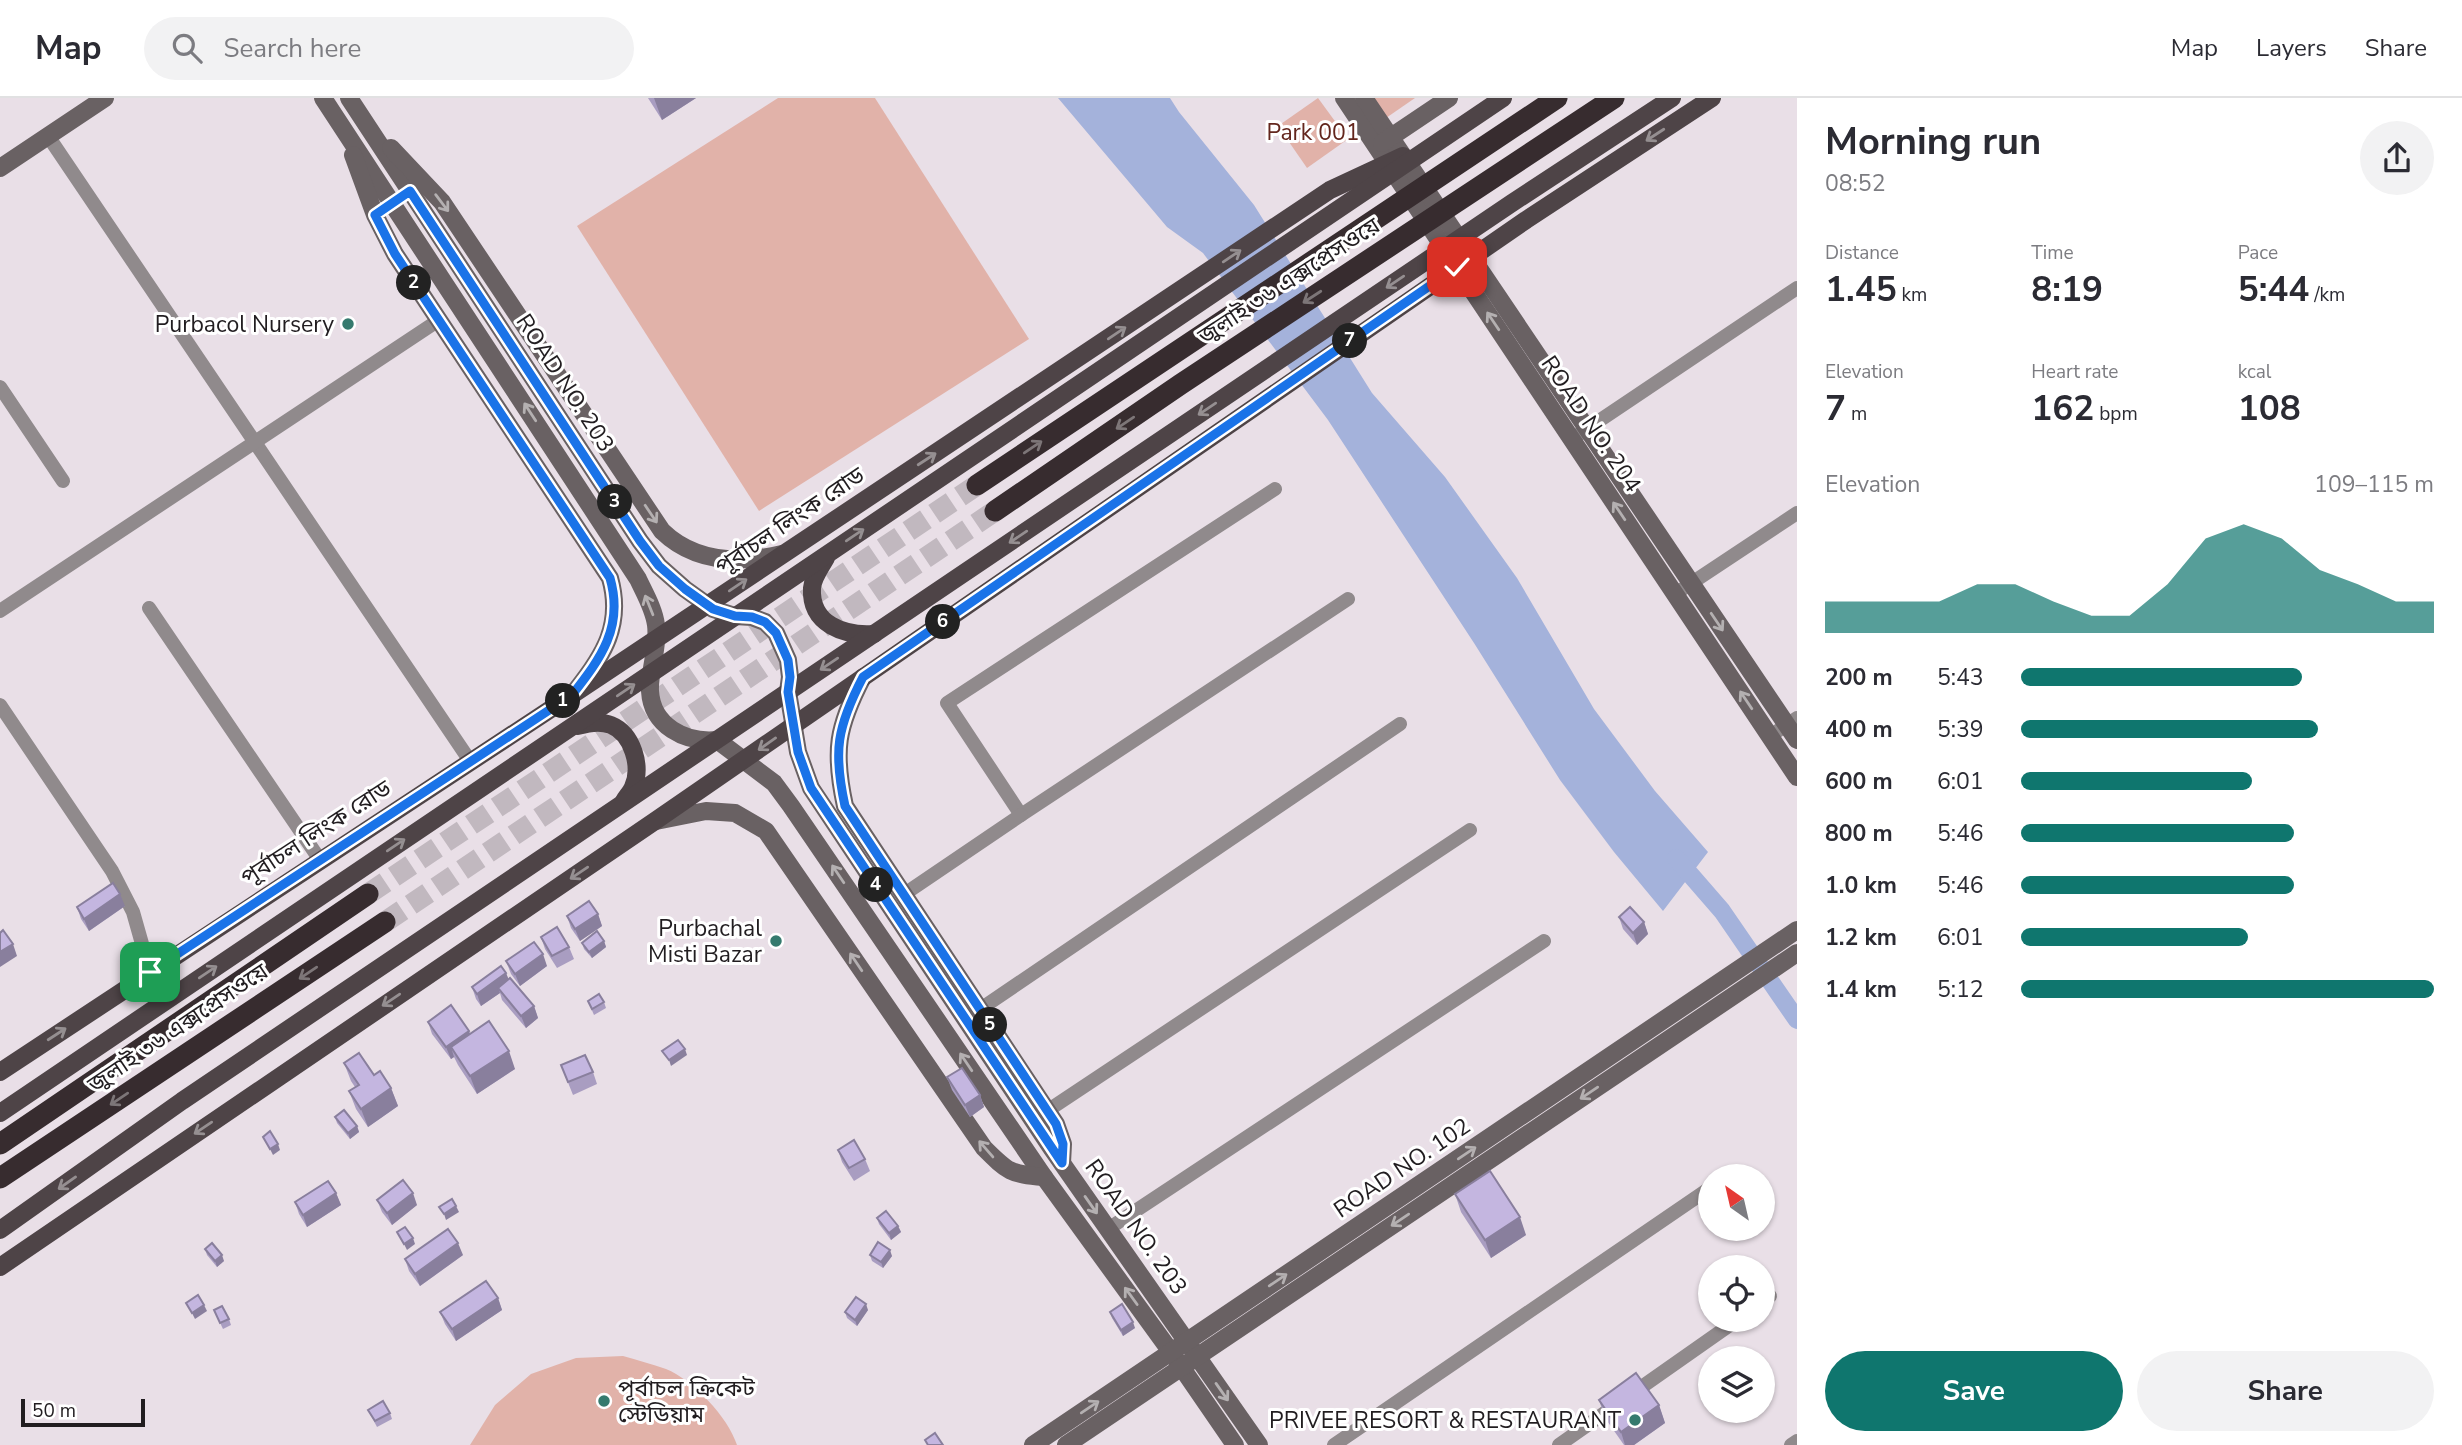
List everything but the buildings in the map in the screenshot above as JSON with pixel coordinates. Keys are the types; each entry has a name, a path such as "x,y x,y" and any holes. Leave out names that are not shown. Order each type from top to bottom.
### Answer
{"highway":[{"name":"জুলাই ৩৬ এক্সপ্রেসওয়ে","path":"977,485 1557,98"},
{"name":"জুলাই ৩৬ এক্সপ্রেসওয়ে","path":"995,511 1181,384 1614,98"},
{"name":"জুলাই ৩৬ এক্সপ্রেসওয়ে","path":"0,1144 368,894"},
{"name":"জুলাই ৩৬ এক্সপ্রেসওয়ে","path":"0,1178 385,922"}],"main road":[{"path":"0,1113 1503,98"},
{"path":"0,1230 183,1101 1672,98"},
{"path":"0,1267 655,821 1526,220 1712,98"},
{"name":"পূর্বাচল লিংক রোড","path":"2,1065 150,972 572,695 1330,190 1439,142"},
{"path":"829,553 812,588 815,605 822,618 838,631 855,635 874,634"},
{"path":"568,729 587,723 600,723 612,725 625,736 636,763 636,774 633,788 622,804"}],"street":[{"path":"0,169 105,98"},
{"name":"ROAD NO. 203","path":"323,98 638,579 653,611 656,626 650,690 653,706 661,719 673,732 691,739 717,740 774,783 1044,1177 1171,1352"},
{"name":"ROAD NO. 203","path":"349,98 417,186 442,202 662,531 682,548 710,558 758,559 785,553"},
{"name":"ROAD NO. 204","path":"1344,98 1383,142 1579,434 1675,594 1797,777"},
{"name":"ROAD NO. 204","path":"1364,98 1383,142"},
{"path":"1383,142 1449,98"},
{"name":"ROAD NO. 203","path":"344,129 375,215 395,254 610,578 616,602 613,626 593,669 572,695"},
{"path":"48,136 470,761"},
{"path":"375,215 417,186"},
{"name":"ROAD NO. 203","path":"417,186 426,215 659,566 713,609 735,616 752,617 765,622 776,633 788,660 788,692 798,752 811,788 1108,1228 1189,1355 1259,1445"},
{"path":"1579,434 1797,288"},
{"path":"0,611 439,320"},
{"path":"0,387 64,481"},
{"name":"ROAD NO. 204","path":"1579,434 1691,583 1794,728"},
{"path":"1021,816 947,703 1275,489"},
{"path":"1675,594 1797,513"},
{"path":"902,895 1348,599"},
{"path":"149,608 320,860"},
{"path":"863,677 847,708 840,731 838,775 845,806 1056,1124 1063,1144 1057,1156"},
{"path":"0,705 112,871 132,912 150,972"},
{"path":"979,1010 1400,724"},
{"path":"1770,736 1794,728"},
{"path":"655,821 706,811 735,813 766,831 984,1148 1016,1175 1044,1177"},
{"path":"1047,1111 1470,830"},
{"name":"ROAD NO. 102","path":"1066,1445 1189,1355 1640,1048 1797,930"},
{"path":"1108,1228 1544,942"},
{"name":"ROAD NO. 102","path":"1640,1048 1797,953"},
{"path":"1334,1445 1698,1196"},
{"path":"1559,1445 1721,1332"},
{"name":"ROAD NO. 102","path":"1033,1445 1171,1352 1189,1355"},
{"path":"1189,1355 1235,1445"},
{"path":"1791,1445 1797,1441"}],"green space":[{"path":"778,98 875,98 1029,339 759,511 577,226"},
{"name":"Park 001","path":"1318,98 1348,139 1307,168 1278,126"},
{"path":"1373,98 1415,98 1386,118"},
{"name":"পূর্বাচল ক্রিকেট স্টেডিয়াম","path":"623,1356 666,1369 698,1390 726,1423 737,1445 470,1445 495,1405 531,1374 576,1358"}],"water":[{"path":"1058,98 1170,98 1254,205 1372,393 1445,477 1517,578 1594,709 1655,791 1708,852 1663,911 1560,780 1328,420 1203,253 1167,227"}],"waterway":[{"path":"1676,858 1722,911 1797,1020"}],"tunnel":[{"path":"368,894 977,485"},
{"path":"385,922 995,511"}],"place":[{"name":"Purbacol Nursery","path":"348,324"},
{"name":"Purbachal Misti Bazar","path":"776,941"},
{"name":"পূর্বাচল ক্রিকেট স্টেডিয়াম","path":"604,1401"},
{"name":"PRIVEE RESORT & RESTAURANT","path":"1635,1420"}],"route":[{"path":"150,972 572,695 593,669 613,626 616,602 610,578 395,254 375,215 410,191 659,566 713,609 735,616 752,617 765,622 776,633 788,660 788,692 798,752 811,788 1062,1163 1063,1144 1056,1124 845,806 838,775 838,756 840,731 847,708 863,677 1457,267"}]}
